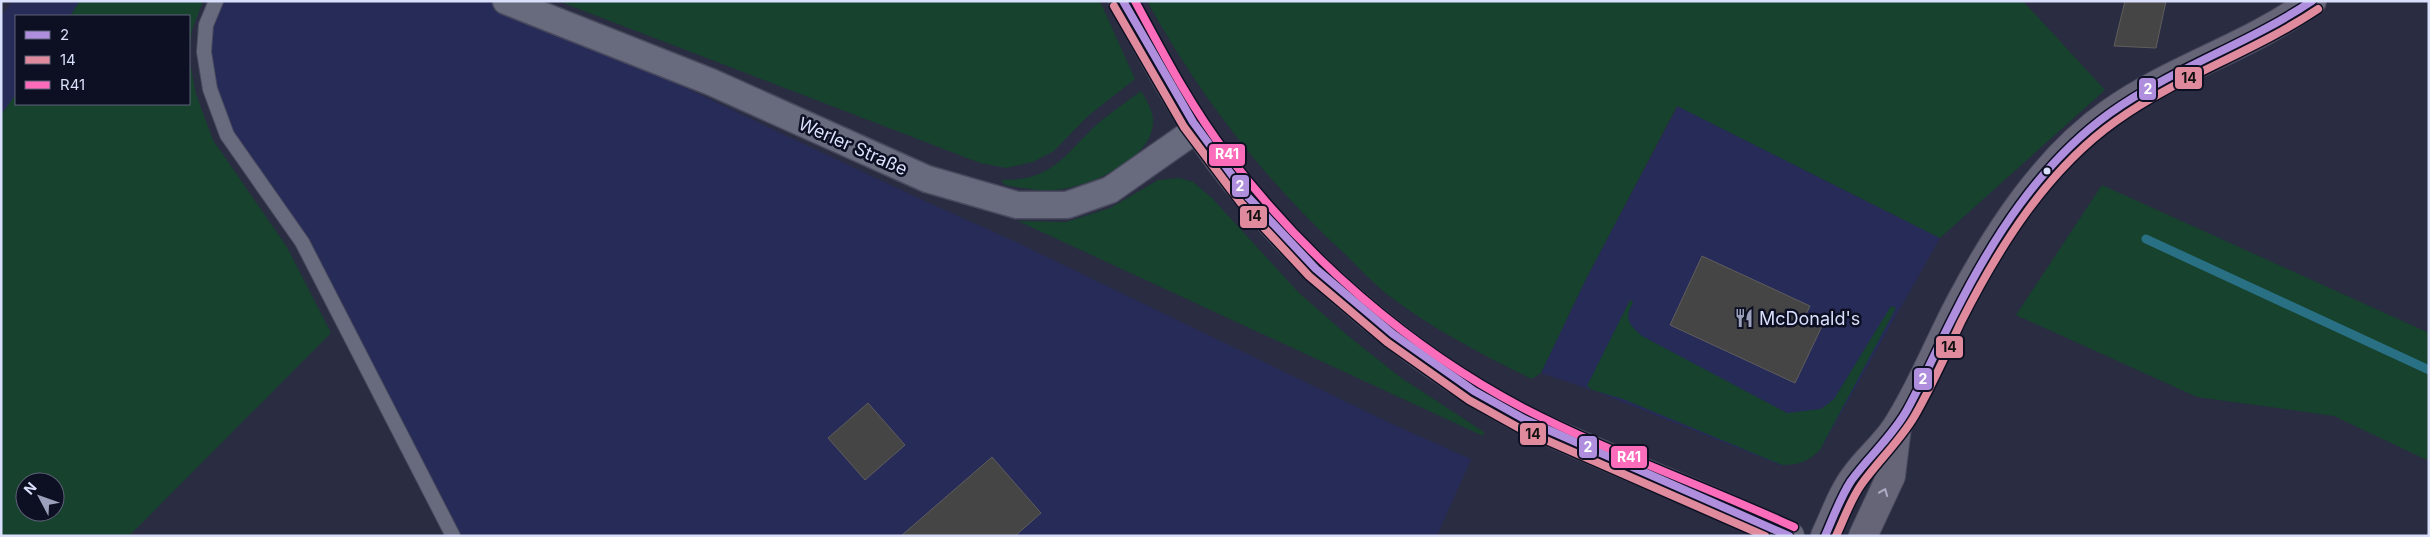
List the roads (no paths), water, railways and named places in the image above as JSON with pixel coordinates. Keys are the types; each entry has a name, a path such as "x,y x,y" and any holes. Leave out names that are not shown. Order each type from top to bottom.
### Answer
{"main road":[{"path":"1123,1 1162,74 1220,161 1283,234 1356,304 1404,343 1456,380 1515,416 1790,536"},
{"path":"1825,536 1856,474 1897,427 1961,300 2000,235 2066,151 2110,113 2142,92 2238,45 2312,1"},
{"path":"1863,536 1890,476 1897,427"}],"street":[{"name":"Werler Straße","path":"506,1 710,82 927,179 1017,205 1067,205 1110,190 1197,129"}],"lane":[{"path":"216,1 206,25 204,52 210,89 227,135 302,242 453,536"}],"waterway":[{"path":"2146,239 2429,370"}],"place":[{"name":"McDonald's","path":"1744,318"}]}
